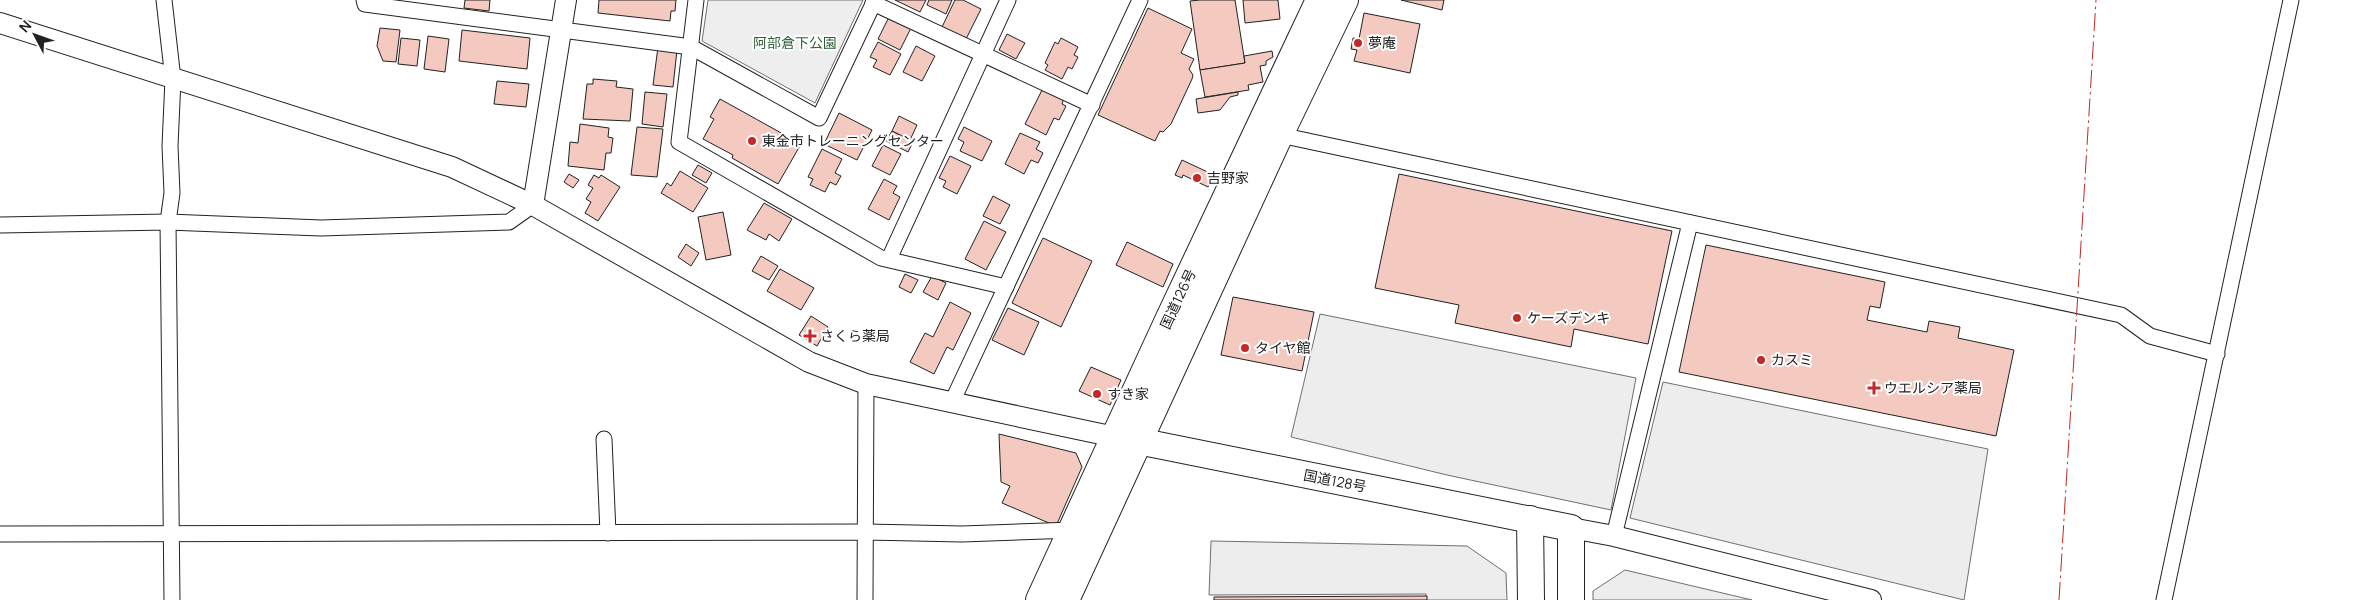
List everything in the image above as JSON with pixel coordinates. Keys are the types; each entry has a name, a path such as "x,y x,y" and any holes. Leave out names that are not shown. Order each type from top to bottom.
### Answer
{"highway":[{"name":"国道126号","path":"1066,600 1127,439 1320,0"},
{"name":"国道126号","path":"1039,600 1073,530 1127,439 1280,135 1345,0"},
{"name":"国道128号","path":"1127,439 1571,528"},
{"path":"1530,519 1531,600"},
{"path":"1571,528 1571,600"}],"street":[{"path":"164,0 173,79 170,146 172,193 168,222 173,534 172,600"},
{"path":"364,0 365,4 691,47 818,118 874,1 1092,105"},
{"path":"0,225 168,222 321,228 509,222 533,205 566,0"},
{"path":"696,0 679,142 881,258 1006,287"},
{"path":"889,259 1008,0"},
{"path":"952,402 1140,0"},
{"path":"2164,600 2218,354 2291,0"},
{"path":"0,23 452,167 533,205 809,362 866,384 1127,439"},
{"path":"1280,135 2121,315 2150,336 2218,354"},
{"path":"1614,536 1690,224"},
{"path":"865,600 866,384"},
{"path":"604,439 608,533"},
{"path":"1571,528 1614,536 1871,600"},
{"path":"0,534 866,532 962,534 1073,530"}],"green space":[{"name":"阿部倉下公園","path":"708,0 863,0 815,103 702,41"}],"shaded area":[{"path":"1320,314 1636,378 1611,510 1447,475 1291,437"},
{"path":"1663,382 1988,449 1964,600 1630,518"},
{"path":"1211,541 1467,546 1506,573 1507,600 1426,600 1426,594 1209,595"},
{"path":"1625,570 1752,600 1593,600 1593,591"}],"building":[{"path":"465,0 490,0 489,11 464,8"},
{"path":"599,0 676,0 675,11 671,11 670,21 598,13"},
{"path":"895,0 926,0 920,12"},
{"path":"929,0 952,0 946,14 927,5"},
{"path":"955,0 963,0 981,9 966,39 942,27"},
{"path":"1235,0 1245,63 1200,70 1190,1"},
{"path":"1243,0 1278,0 1280,19 1245,23"},
{"path":"1401,0 1444,0 1442,10"},
{"path":"1148,8 1192,29 1181,53 1194,59 1189,69 1193,75 1192,79 1171,124 1163,132 1160,131 1155,141 1098,115"},
{"path":"1364,13 1420,24 1410,73 1354,61 1357,50 1351,49 1353,38 1359,39"},
{"path":"889,17 911,28 900,50 878,39"},
{"path":"380,28 400,30 396,62 383,61 377,46"},
{"path":"462,30 530,38 527,69 459,61"},
{"path":"1007,34 1025,43 1016,59 999,50"},
{"path":"428,36 449,39 445,72 424,69"},
{"path":"401,38 420,40 417,66 398,64"},
{"path":"1061,38 1078,47 1074,55 1078,57 1072,69 1068,67 1062,79 1045,70 1048,65 1045,63 1055,42 1058,44"},
{"path":"878,42 901,54 890,75 873,67 877,60 870,57"},
{"path":"916,46 935,56 922,81 903,72"},
{"path":"658,47 677,50 673,87 653,85"},
{"path":"1272,51 1273,57 1266,61 1266,65 1260,66 1263,82 1248,85 1249,90 1205,97 1200,70 1245,63 1244,56"},
{"path":"593,79 617,81 616,87 633,89 630,121 583,119 587,84 593,84"},
{"path":"497,81 529,84 526,107 494,104"},
{"path":"1043,88 1064,98 1062,104 1066,106 1059,120 1054,118 1046,135 1025,124"},
{"path":"645,92 667,94 663,127 642,124"},
{"path":"1238,92 1238,95 1230,97 1220,110 1198,113 1196,99"},
{"name":"東金市トレーニングセンター","path":"720,99 801,144 778,184 732,158 733,155 703,139 714,119 710,117"},
{"path":"839,113 872,130 857,160 824,144"},
{"path":"899,116 917,125 910,140 892,131"},
{"path":"580,124 609,128 608,137 613,138 611,153 606,153 604,170 568,166 570,142 578,143"},
{"path":"637,127 663,129 657,177 631,175"},
{"path":"964,127 992,141 982,161 960,151 964,142 958,139"},
{"path":"892,131 913,142 908,152 886,141"},
{"path":"1020,133 1040,142 1036,149 1043,153 1038,163 1031,160 1024,174 1005,164"},
{"path":"883,145 901,154 890,175 872,166"},
{"path":"822,149 842,159 835,173 841,176 836,185 830,182 825,192 810,185 813,179 808,177"},
{"path":"950,156 971,166 957,194 943,187 946,181 939,178"},
{"path":"1182,160 1214,175 1208,187 1183,175 1182,178 1175,175"},
{"path":"698,165 712,173 706,183 692,175"},
{"path":"680,171 708,188 693,212 661,193 667,183 671,186"},
{"path":"569,174 579,180 573,188 564,182"},
{"path":"1399,174 1672,231 1648,344 1574,329 1571,347 1455,323 1459,305 1375,288"},
{"path":"594,175 599,178 601,175 620,187 598,221 585,213 591,202 586,199 593,188 588,185"},
{"path":"884,179 897,186 893,193 900,197 889,220 868,209"},
{"path":"993,196 1010,205 1000,224 983,216"},
{"path":"764,203 792,219 779,241 769,234 766,240 747,230"},
{"path":"723,212 731,255 706,260 698,217"},
{"path":"984,221 1006,232 986,270 965,259"},
{"path":"1043,238 1092,261 1061,327 1012,303"},
{"path":"1127,242 1173,264 1163,287 1116,265"},
{"path":"686,244 699,253 691,266 678,257"},
{"path":"1706,245 1885,282 1880,308 1870,306 1867,320 1927,332 1929,321 1960,327 1958,338 2014,350 1996,436 1679,372"},
{"path":"761,256 778,266 769,280 752,271"},
{"path":"780,269 814,288 801,310 767,291"},
{"path":"905,274 918,280 911,293 899,287"},
{"path":"932,276 946,283 938,300 923,292"},
{"path":"1233,297 1314,312 1302,371 1221,355"},
{"path":"950,302 971,313 953,350 947,347 934,374 910,362 925,333 933,337"},
{"path":"1008,308 1039,322 1024,355 992,340"},
{"path":"811,316 828,327 817,346 799,335"},
{"path":"1091,367 1121,380 1110,405 1079,391"},
{"path":"999,434 1076,453 1082,467 1056,526 1002,503 1010,486 1001,482"},
{"path":"1427,596 1427,600 1214,600 1214,597"}],"power":[{"path":"2059,600 2096,0"}],"place":[{"name":"夢庵","path":"1358,43"},
{"name":"東金市トレーニングセンター","path":"752,141"},
{"name":"吉野家","path":"1197,178"},
{"name":"ケーズデンキ","path":"1517,318"},
{"name":"さくら薬局","path":"810,336"},
{"name":"タイヤ館","path":"1245,348"},
{"name":"カスミ","path":"1761,360"},
{"name":"ウエルシア薬局","path":"1874,388"},
{"name":"すき家","path":"1097,394"}]}
